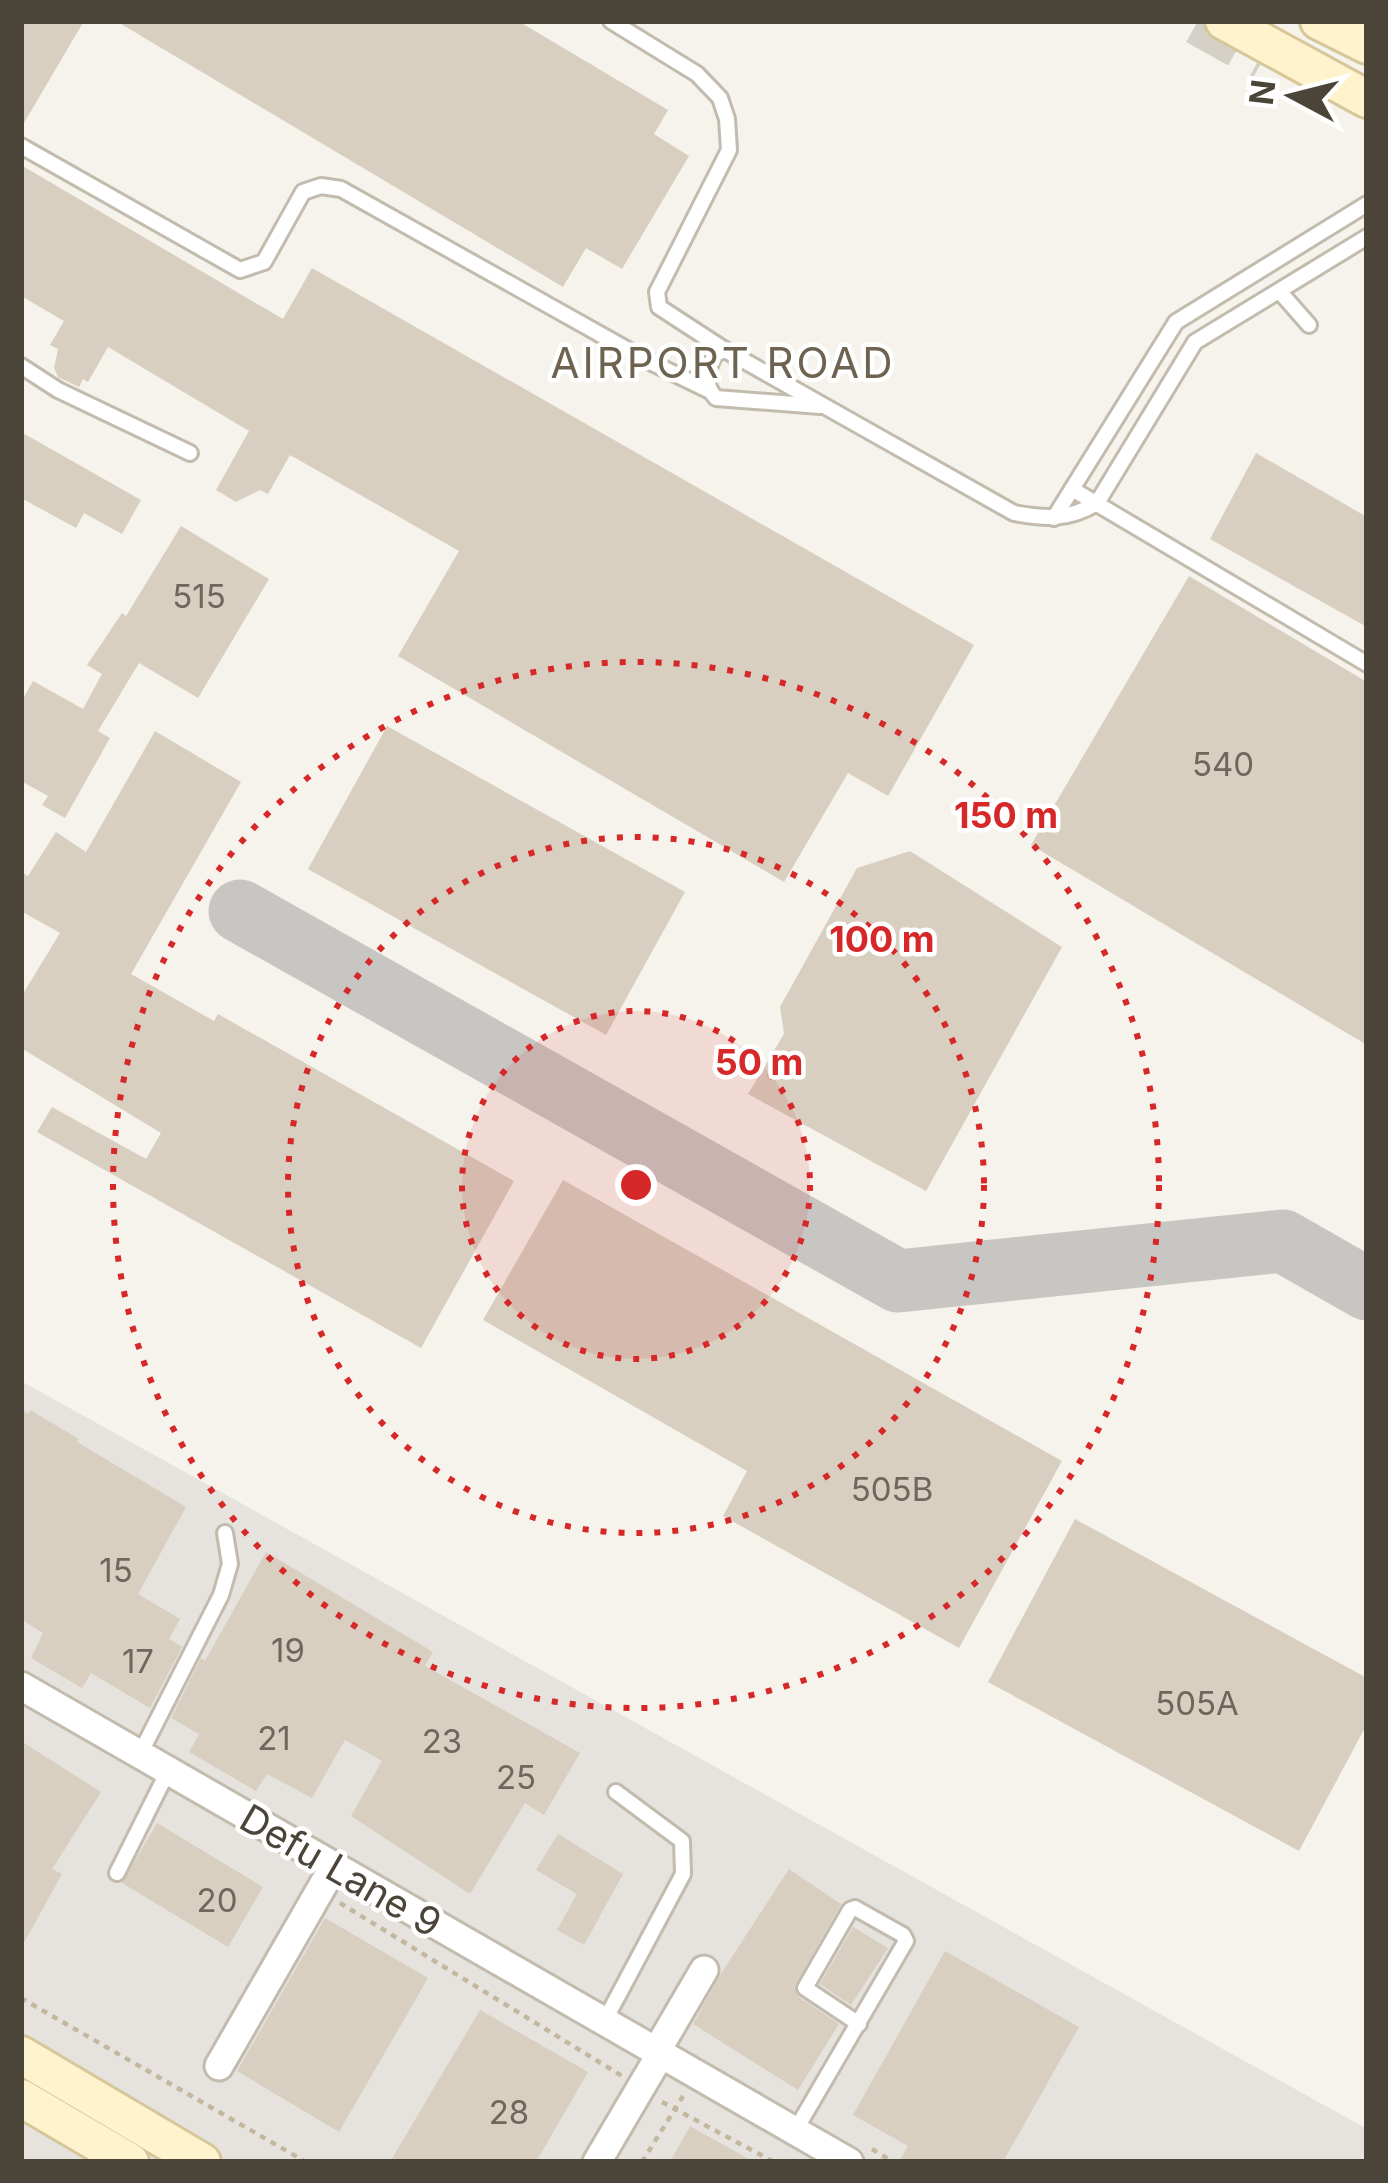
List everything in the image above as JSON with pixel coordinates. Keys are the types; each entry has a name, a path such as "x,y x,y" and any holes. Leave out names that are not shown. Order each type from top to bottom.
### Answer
{"main road":[{"path":"1224,21 1367,99"},
{"path":"1319,21 1367,45"},
{"path":"21,2055 202,2162"},
{"path":"21,2098 130,2162"}],"street":[{"name":"Defu Lane 9","path":"21,1685 168,1771 327,1878 604,2022 849,2162"},
{"path":"219,2066 327,1878"},
{"path":"619,2162 657,2098 704,1970"},
{"path":"597,2162 657,2098"}],"lane":[{"path":"611,21 697,74 720,98 727,119 729,150 656,300 659,308 1014,513 1054,518 1077,515 1096,503 1195,341 1367,237"},
{"path":"21,146 240,270 264,262 303,192 321,186 341,189 725,401 825,407"},
{"path":"1054,518 1176,322 1367,204"},
{"path":"1280,292 1309,325"},
{"path":"708,390 710,363 725,350"},
{"path":"21,366 58,390 190,453"},
{"path":"1136,383 1160,398"},
{"path":"1072,488 1367,664"},
{"path":"140,1754 221,1595 230,1564 225,1533"},
{"path":"117,1873 168,1771"},
{"path":"604,2022 683,1874 685,1861 682,1840 616,1792"},
{"path":"794,2131 859,2024 906,1941 903,1934 855,1908 805,1988 859,2024"}],"path":[{"path":"327,1878 657,2098 774,2162"},
{"path":"21,1998 306,2162"},
{"path":"641,2162 672,2061"}],"shaded area":[{"path":"21,1381 1367,2129 1367,2162 21,2162"}],"building":[{"path":"21,21 84,21 21,128"},
{"path":"116,21 518,21 668,110 654,134 689,156 622,269 586,248 563,287"},
{"path":"21,165 283,319 312,268 974,645 888,796 848,773 784,882 398,656 459,551 290,455 268,494 260,490 236,502 216,490 249,431 108,347 88,382 83,379 79,387 58,377 54,368 58,349 50,345 64,321 21,296"},
{"path":"21,432 141,500 122,534 84,513 76,528 21,498"},
{"path":"1256,453 1367,517 1367,627 1210,539"},
{"path":"181,526 269,579 198,698 139,663 98,731 110,738 65,818 42,805 48,796 21,781 21,702 33,681 83,709 102,674 87,665 122,613 126,616"},
{"path":"1189,576 1367,682 1367,1045 1031,845"},
{"path":"387,726 685,892 606,1035 308,869"},
{"path":"155,731 241,782 131,974 214,1021 218,1014 514,1181 421,1348 37,1132 52,1107 146,1159 161,1133 21,1048 21,997 60,933 21,911 21,872 28,876 56,832 86,852"},
{"path":"910,851 1062,947 926,1191 748,1094 784,1034 780,1007 857,868"},
{"path":"563,1180 1062,1461 959,1648 723,1516 747,1471 483,1320"},
{"path":"21,1410 28,1414 30,1410 186,1507 138,1594 180,1619 169,1639 182,1647 150,1708 91,1673 82,1688 31,1658 43,1633 21,1619"},
{"path":"1075,1519 1367,1678 1367,1724 1299,1851 988,1682"},
{"path":"266,1552 433,1652 425,1666 580,1753 544,1815 525,1803 470,1894 351,1816 382,1761 345,1740 312,1798 267,1774 256,1791 189,1752 199,1734 171,1718 201,1658 205,1661"},
{"path":"21,1741 101,1792 52,1869 62,1874 21,1948"},
{"path":"157,1823 263,1887 228,1947 122,1883"},
{"path":"558,1834 623,1874 584,1945 557,1930 577,1894 536,1870"},
{"path":"789,1869 841,1904 794,1987 799,1997 839,2024 798,2090 693,2024"},
{"path":"325,1918 428,1978 339,2132 237,2071"},
{"path":"853,1927 888,1948 851,2005 820,1984"},
{"path":"945,1951 1079,2027 1003,2162 899,2162 908,2146 853,2115"},
{"path":"480,2010 588,2072 536,2162 390,2162"},
{"path":"690,2126 754,2162 670,2162"}],"taxiway":[{"path":"240,911 898,1281 1283,1241 1367,1289"}],"tunnel":[{"path":"1198,21 1264,58"}],"district":[{"name":"AIRPORT ROAD","path":"723,362"}]}
